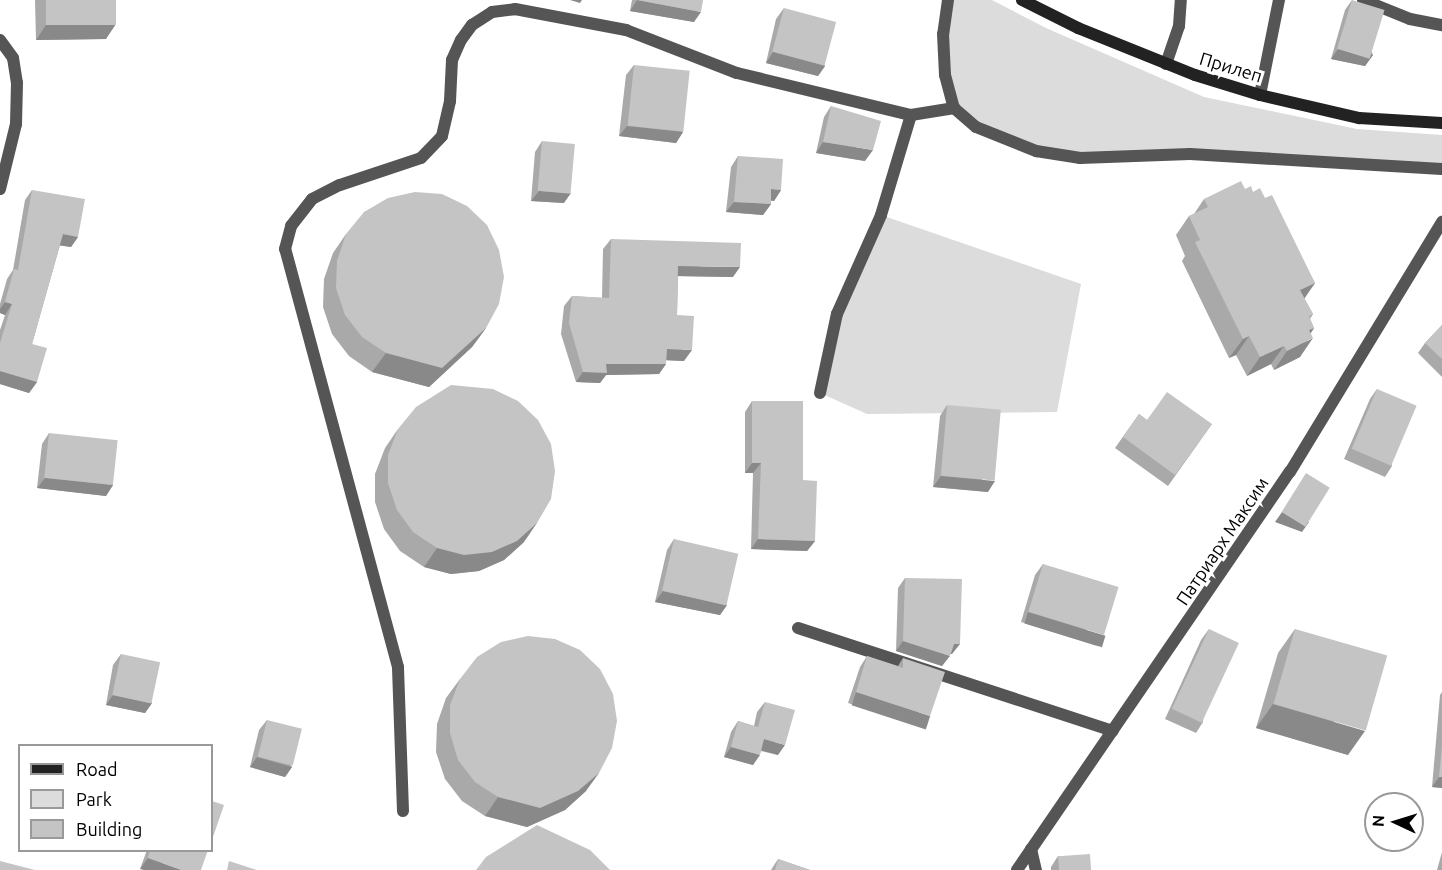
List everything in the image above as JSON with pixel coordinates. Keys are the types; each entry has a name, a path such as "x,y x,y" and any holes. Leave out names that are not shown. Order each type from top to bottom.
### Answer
{"street":[{"path":"948,0 943,34 944,65 954,108 976,127 1036,151 1080,158 1190,154 1442,169"},
{"name":"Прилеп","path":"1022,0 1077,28 1166,64 1260,96 1359,118 1442,123"},
{"path":"1166,64 1179,26 1181,0"},
{"path":"1260,96 1279,0"},
{"path":"1363,0 1410,19 1442,25"},
{"path":"403,811 398,667 299,309 285,249 291,226 312,200 340,185 421,158 442,136 450,101 452,60 472,25 492,12 515,9 626,30 736,73 911,116 954,108"},
{"path":"0,40 13,58 17,83 16,124 0,189"},
{"path":"820,393 837,314 881,215 911,116"},
{"name":"Патриарх Максим","path":"1017,870 1290,472 1442,222"},
{"path":"798,628 1113,731"},
{"path":"1031,849 1036,870"}],"green space":[{"path":"948,0 992,0 1046,28 1204,97 1357,129 1442,135 1442,169 1190,154 1080,158 1036,151 976,127 954,108 945,75"},
{"path":"881,215 1081,284 1057,412 867,414 820,393 837,314"}],"building":[{"path":"46,0 116,0 116,25 46,25"},
{"path":"637,0 703,0 701,12"},
{"path":"1352,0 1385,10 1370,59 1337,49"},
{"path":"784,8 836,22 825,65 772,51"},
{"path":"634,65 690,71 683,132 628,126"},
{"path":"831,106 881,121 873,150 823,142"},
{"path":"542,141 575,144 571,194 538,191"},
{"path":"738,156 783,159 781,190 771,189 771,204 734,202"},
{"path":"1241,181 1245,189 1251,186 1253,192 1260,188 1265,198 1272,195 1315,283 1300,290 1313,314 1309,316 1314,328 1309,330 1313,338 1287,351 1284,346 1260,357 1249,336 1243,339 1195,242 1200,240 1189,216 1208,207 1204,199"},
{"path":"32,190 85,199 78,237 63,234 32,344 47,348 37,382 0,371 0,343 12,304 5,302 14,269 18,270"},
{"path":"415,192 442,194 467,206 487,225 499,250 504,277 499,304 486,328 442,368 386,353 362,337 345,315 336,288 337,261 346,234 364,212 388,198"},
{"path":"611,239 741,243 740,267 678,266 677,315 694,316 692,350 667,349 666,364 606,364 607,373 583,372 569,323 572,296 609,298"},
{"path":"1442,325 1442,359 1425,343"},
{"path":"451,385 493,389 518,401 538,420 551,444 555,471 551,499 537,523 517,541 492,552 464,555 437,548 413,532 397,510 388,483 388,455 398,429 416,407"},
{"path":"1377,389 1417,406 1391,466 1352,449"},
{"path":"1167,392 1212,424 1175,475 1123,437 1139,414 1147,420"},
{"path":"752,401 803,401 803,480 817,481 815,541 758,539 761,463 752,463"},
{"path":"947,405 1001,410 995,480 941,476"},
{"path":"49,433 118,440 113,485 44,478"},
{"path":"1306,473 1330,488 1305,527 1282,512"},
{"path":"674,539 738,554 726,605 662,591"},
{"path":"1043,564 1119,587 1104,635 1028,612"},
{"path":"905,578 962,579 960,644 954,644 950,656 903,641"},
{"path":"1209,629 1239,643 1202,723 1172,709"},
{"path":"1295,629 1387,655 1366,730 1274,704"},
{"path":"528,636 555,639 580,650 600,669 613,694 617,721 612,748 599,773 578,791 540,808 498,797 475,782 458,760 450,733 450,705 460,679 477,657 501,642"},
{"path":"121,654 160,662 151,703 112,695"},
{"path":"867,656 903,668 903,658 945,672 930,716 856,692"},
{"path":"765,702 795,710 785,745 764,739 760,755 731,747 738,721 758,727"},
{"path":"267,720 302,729 293,766 258,757"},
{"path":"1442,746 1442,777 1439,777"},
{"path":"213,801 224,805 213,837"},
{"path":"537,825 590,850 610,870 476,870 486,857"},
{"path":"150,852 207,852 201,870 182,870 148,858"},
{"path":"1090,854 1091,870 1059,870 1058,856"},
{"path":"778,859 810,870 775,870"},
{"path":"0,861 35,870 0,870"},
{"path":"229,861 257,870 227,870"}]}
